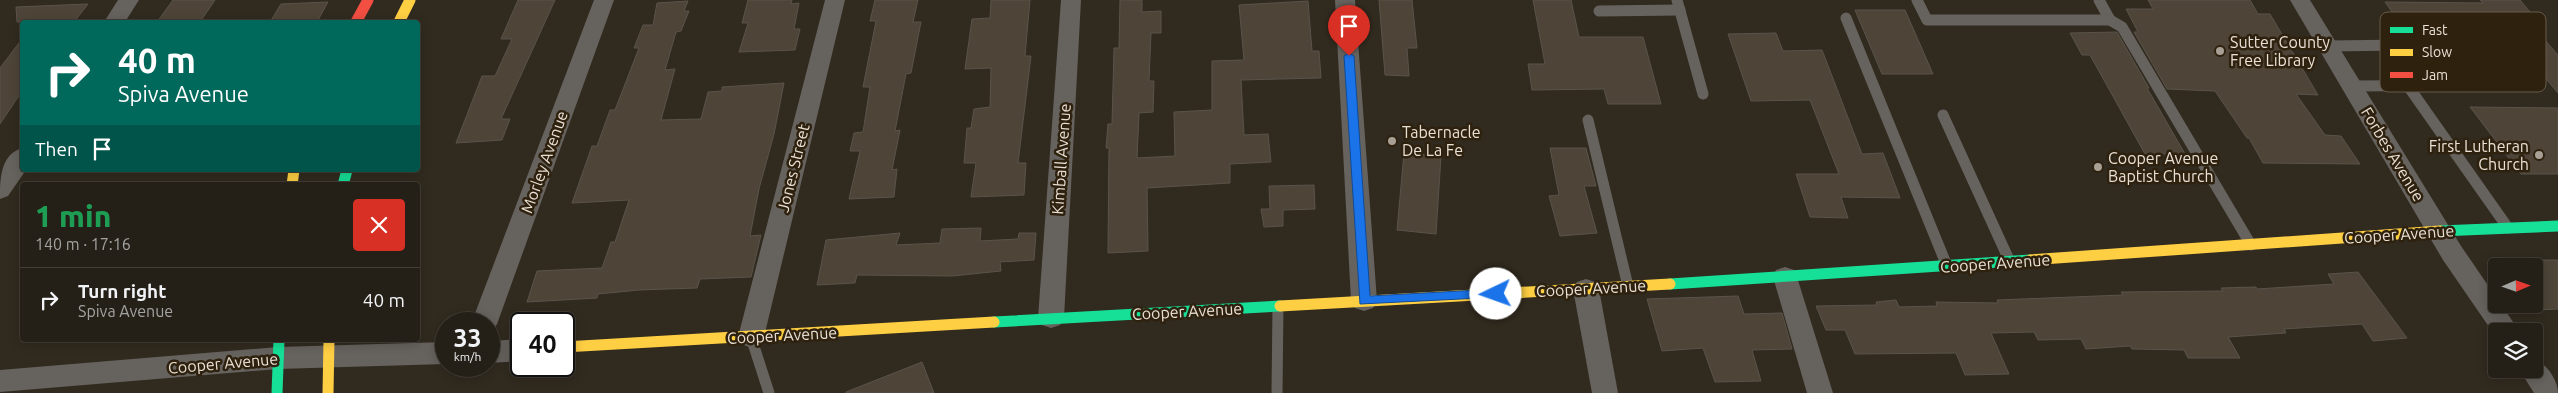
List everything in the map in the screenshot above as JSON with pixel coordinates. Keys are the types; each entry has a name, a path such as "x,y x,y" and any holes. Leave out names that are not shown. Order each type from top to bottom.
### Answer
{"street":[{"path":"115,20 129,0"},
{"path":"357,20 368,0"},
{"path":"400,20 410,0"},
{"name":"Morley Avenue","path":"488,312 604,0"},
{"name":"Jones Street","path":"751,337 835,0"},
{"name":"Kimball Avenue","path":"1051,318 1071,0"},
{"path":"1346,0 1364,301"},
{"name":"Forbes Avenue","path":"2300,0 2440,231 2501,323"},
{"path":"0,190 20,160"},
{"name":"Cooper Avenue","path":"575,346 1785,277 2440,231 2558,226"},
{"path":"1785,277 1820,393"},
{"path":"1586,289 1605,393"},
{"path":"328,348 328,393"},
{"name":"Cooper Avenue","path":"0,382 279,349 328,348 435,353"},
{"path":"277,393 279,349"},
{"path":"2538,378 2549,393"}],"lane":[{"path":"1916,0 1927,20 2110,20 2122,27 2251,244"},
{"path":"2099,0 2110,20"},
{"path":"1599,11 1679,5 1703,94"},
{"path":"1846,18 1947,266"},
{"path":"2328,46 2380,45"},
{"path":"2352,86 2380,86"},
{"path":"2412,92 2508,228"},
{"path":"1943,115 2010,262"},
{"path":"1588,120 1628,286"},
{"path":"1277,393 1278,306"},
{"path":"751,337 768,393"}],"building":[{"path":"173,0 215,0 201,20 158,20"},
{"path":"518,0 555,0 501,119 510,119 502,140 456,143 482,76 495,76 512,39 501,39"},
{"path":"748,0 792,0 791,4 799,3 794,29 800,29 795,50 739,52 748,23 742,23"},
{"path":"875,0 918,0 913,22 921,22 911,73 906,74 895,131 900,130 892,170 897,169 894,197 849,199 860,151 850,151 854,133 863,132 870,87 863,87 876,21 870,21"},
{"path":"991,0 1030,0 1025,56 1031,56 1018,163 1026,163 1024,195 971,197 976,163 964,163 967,128 971,128 974,109 990,107 991,68 965,69 972,19 990,18"},
{"path":"1120,0 1142,0 1142,12 1161,11 1161,33 1151,33 1149,81 1154,81 1153,112 1139,113 1137,158 1175,156 1174,112 1212,110 1212,61 1244,60 1239,5 1308,1 1312,51 1319,51 1321,78 1241,80 1244,135 1268,134 1271,162 1230,164 1230,183 1147,188 1148,251 1108,253 1109,148 1106,148 1108,124 1112,124 1114,48 1119,48"},
{"path":"1379,0 1412,0 1417,48 1407,48 1409,76 1385,75"},
{"path":"1533,0 1571,0 1579,37 1643,37 1661,104 1608,104 1604,89 1532,90 1528,64 1545,64"},
{"name":"Sutter County Free Library","path":"2148,0 2250,0 2258,14 2270,14 2318,95 2296,94 2325,135 2341,136 2360,164 2263,163 2249,138 2247,138 2215,91 2167,89 2134,32 2138,32 2126,9 2153,9"},
{"path":"2480,0 2520,0 2530,12 2392,12 2385,2 2483,3"},
{"path":"688,1 684,11 689,11 681,31 676,32 665,70 675,69 661,120 701,119 708,92 722,91 722,87 784,83 750,236 761,235 751,277 700,279 697,288 639,290 598,294 597,298 527,302 537,271 602,268 611,242 615,242 629,200 572,203 592,146 597,146 610,110 615,110 639,48 634,48 643,25 653,25 657,3"},
{"path":"328,2 318,20 271,20 281,4"},
{"path":"88,4 76,20 20,20 20,22 17,22 16,7"},
{"path":"1855,10 1905,10 1933,74 1882,74"},
{"path":"2117,32 2185,154 2145,154 2090,55 2082,55 2070,33"},
{"path":"1776,33 1783,51 1822,50 1862,154 1883,153 1900,198 1841,197 1848,218 1810,217 1796,174 1839,174 1810,100 1751,101 1728,34"},
{"path":"2546,41 2558,55 2558,93 2546,79"},
{"path":"20,42 20,94 0,124 0,68"},
{"path":"2470,107 2558,108 2558,174 2521,174"},
{"path":"1550,148 1586,148 1596,186 1584,186 1597,233 1560,236 1549,196 1559,195"},
{"path":"1404,153 1441,156 1436,234 1397,230"},
{"path":"1314,185 1315,209 1283,210 1283,226 1264,227 1261,209 1270,209 1269,186"},
{"path":"981,228 980,241 1018,239 1019,233 1036,233 1034,260 1000,262 1001,271 952,276 857,275 855,283 817,285 826,240 900,233 896,245 940,243 942,229"},
{"path":"2543,260 2558,260 2558,309 2543,310"},
{"path":"2358,272 2407,338 2373,341 2362,324 2284,329 2286,333 2228,337 2240,358 2188,358 2184,350 2132,349 2130,346 2086,349 2081,339 2038,340 2034,332 1991,333 2009,374 1965,375 1956,353 1855,354 1845,330 1826,330 1816,306 1877,305 1876,302 1896,300 1899,307 1937,306 1936,302 1998,303 1997,300 2123,295 2121,292 2223,291 2221,288 2256,287 2257,289 2334,284 2328,274"},
{"path":"1738,296 1744,314 1782,313 1792,349 1752,350 1761,381 1715,382 1703,348 1662,351 1647,299"},
{"path":"922,362 934,393 846,393 846,392"}],"traffic: fast":[{"path":"344,182 346,172"},
{"path":"2440,231 2558,226"},
{"path":"1670,284 2030,260"},
{"path":"994,322 1280,306"},
{"path":"277,393 279,342"}],"traffic: slow":[{"path":"400,20 410,0"},
{"path":"292,182 294,172"},
{"path":"2030,260 2440,231"},
{"path":"1280,306 1670,284"},
{"path":"575,346 994,322"},
{"path":"328,393 329,342"}],"traffic: jam":[{"path":"357,20 368,0"}],"place":[{"name":"Sutter County Free Library","path":"2220,51"},
{"name":"Tabernacle De La Fe","path":"1392,141"},
{"name":"First Lutheran Church","path":"2539,155"},
{"name":"Cooper Avenue Baptist Church","path":"2098,167"}],"route":[{"path":"1349,56 1364,301 1496,294"}]}
